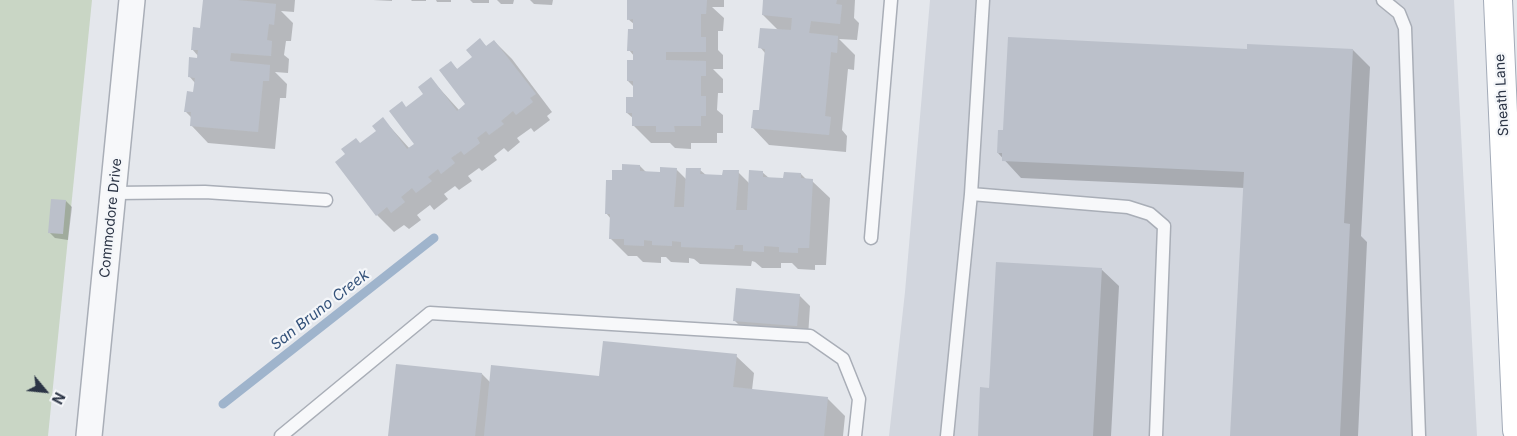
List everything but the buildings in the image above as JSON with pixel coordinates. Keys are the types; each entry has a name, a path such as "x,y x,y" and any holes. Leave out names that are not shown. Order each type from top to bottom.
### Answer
{"main road":[{"name":"Sneath Lane","path":"1498,0 1517,430"}],"street":[{"name":"Commodore Drive","path":"88,436 132,0"}],"lane":[{"path":"871,238 891,0"},
{"path":"947,436 971,194 983,0"},
{"path":"1384,0 1399,13 1405,28 1418,436"},
{"path":"114,193 206,192 326,200"},
{"path":"971,194 1128,207 1150,214 1164,226 1156,436"},
{"path":"281,436 430,313 810,336 843,359 859,399 855,436"}],"shaded area":[{"path":"930,0 1454,0 1477,436 889,436 905,292"}],"green space":[{"path":"0,0 92,0 48,436 0,436"}],"waterway":[{"name":"San Bruno Creek","path":"223,404 434,238"}]}
